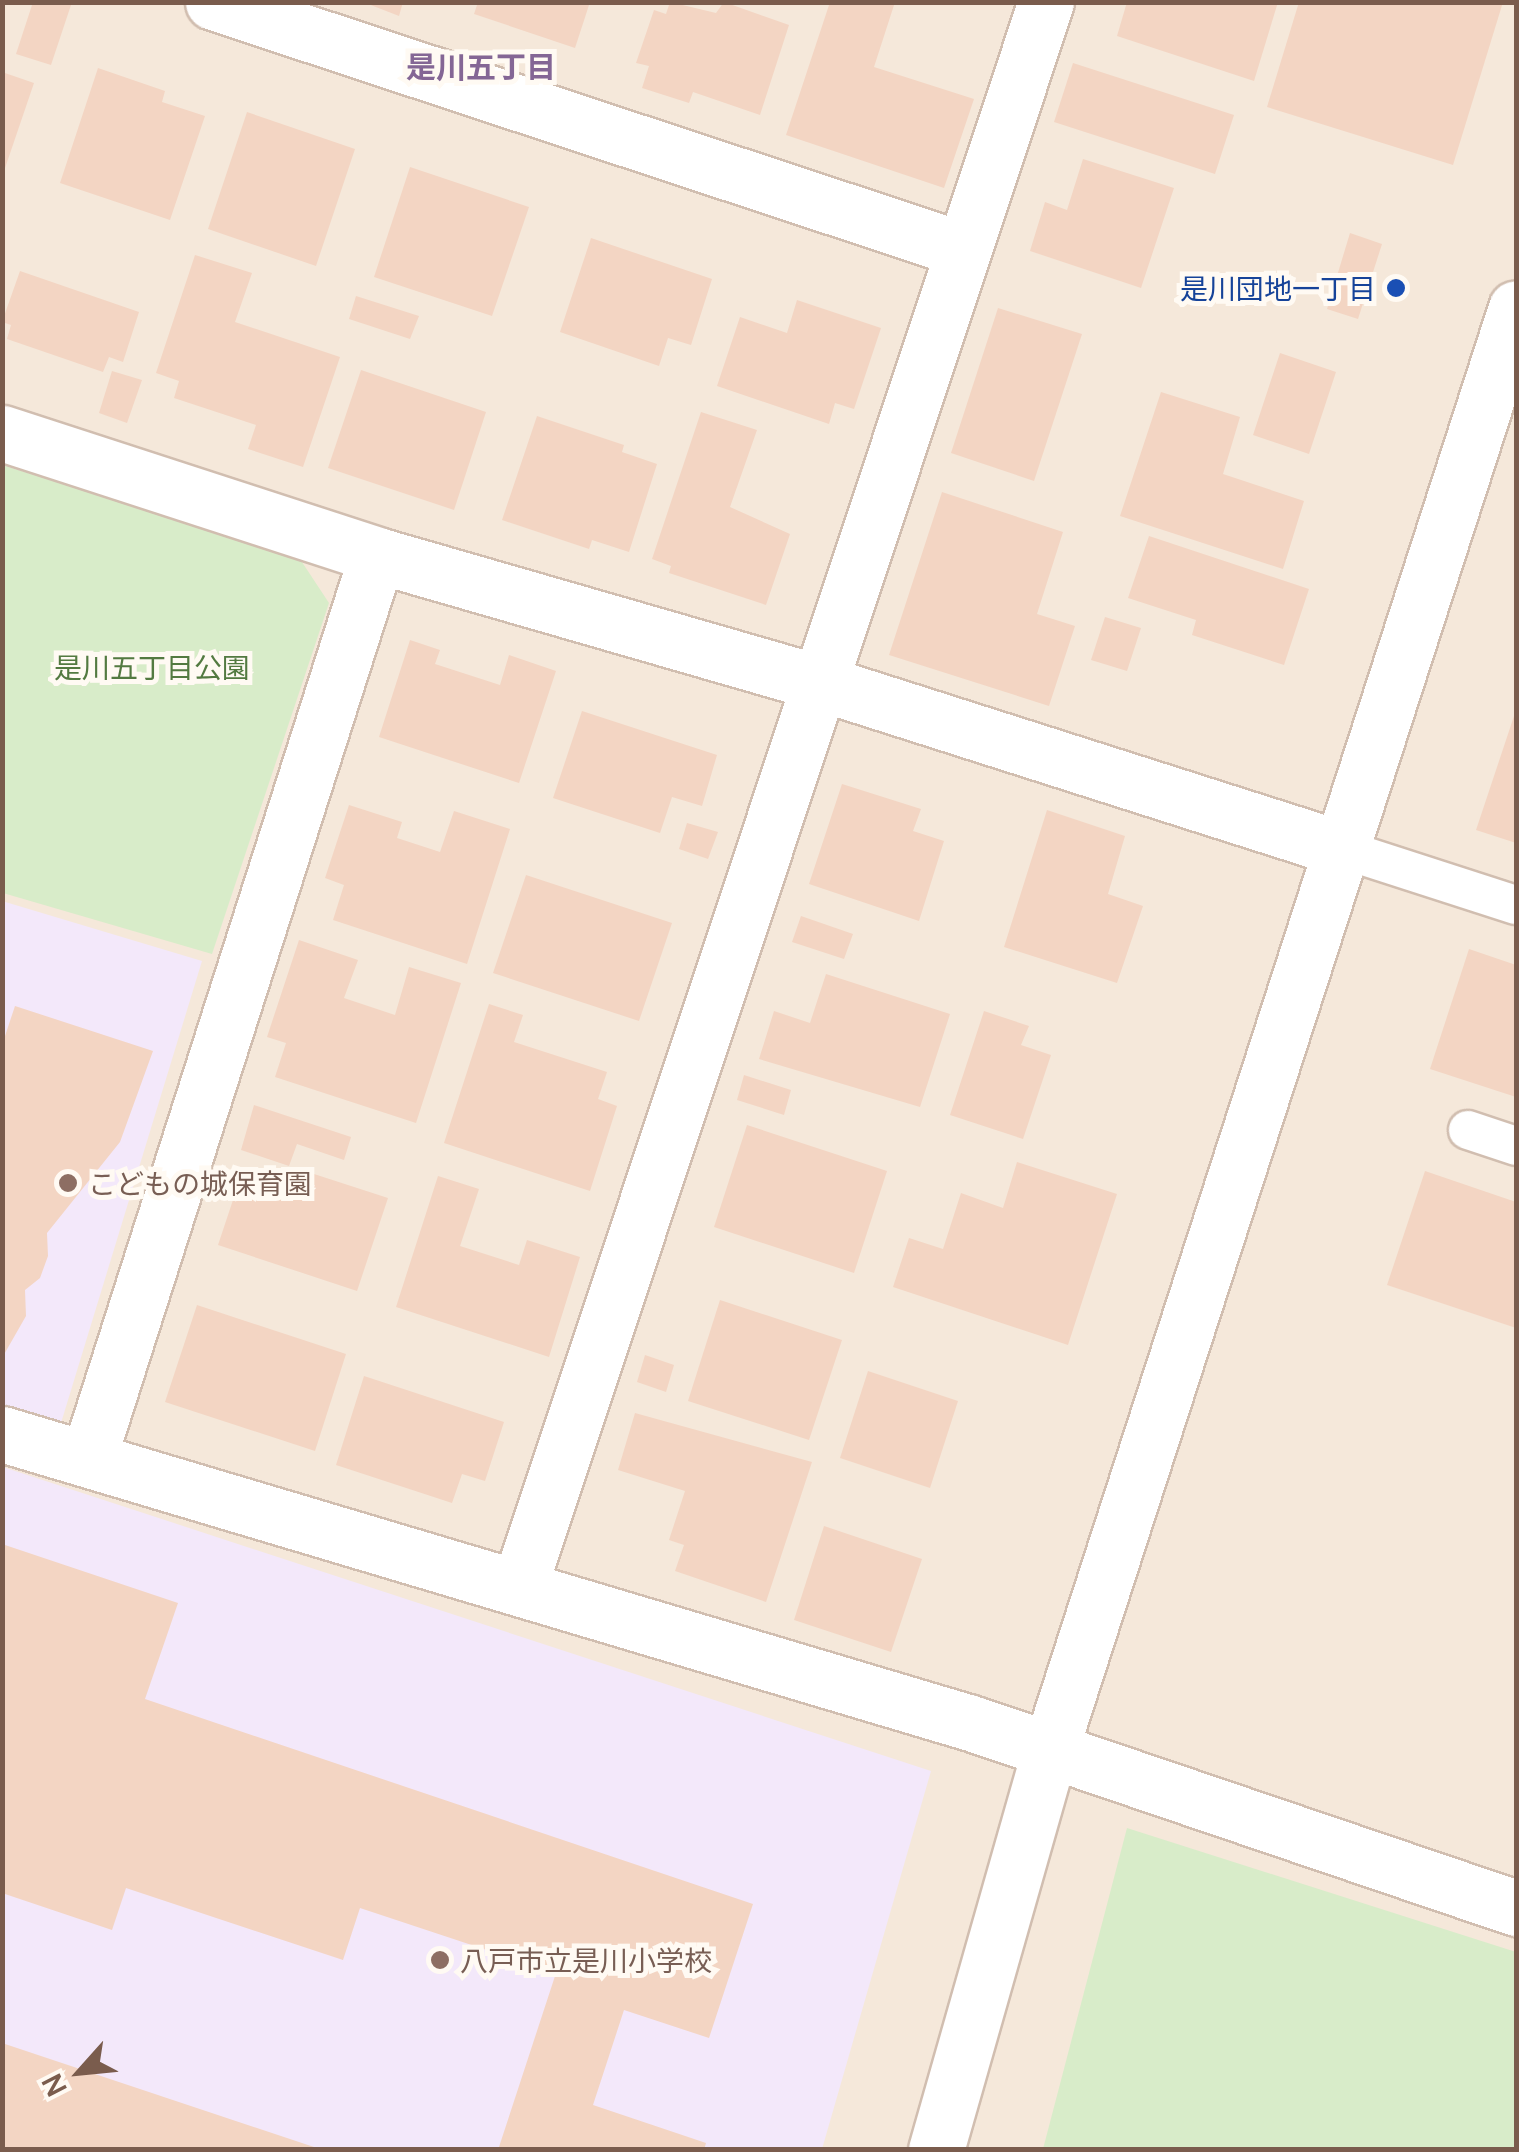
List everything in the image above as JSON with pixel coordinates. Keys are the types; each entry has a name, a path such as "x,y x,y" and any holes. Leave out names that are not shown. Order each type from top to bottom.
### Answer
{"street":[{"path":"214,2 961,250"},
{"path":"520,1584 1046,2"},
{"path":"936,2150 1050,1750 1338,848 1516,308"},
{"path":"2,433 377,555 818,682 1338,848"},
{"path":"88,1459 377,555"},
{"path":"2,1434 520,1584 1050,1750 1516,1908"}],"lane":[{"path":"1338,848 1516,905"},
{"path":"1468,1130 1516,1146"}],"shaded area":[{"path":"3,3 1516,3 1516,2149 3,2150"},
{"name":"こどもの城保育園","path":"2,901 202,961 61,1423 3,1405"},
{"name":"八戸市立是川小学校","path":"3,1467 931,1771 822,2149 3,2150"}],"green space":[{"name":"是川五丁目公園","path":"2,465 298,556 329,603 212,954 3,893"},
{"path":"1127,1828 1516,1952 1516,2149 1043,2149"}],"building":[{"path":"33,2 72,2 51,65 16,54"},
{"path":"363,2 403,2 399,16"},
{"path":"478,2 590,2 575,48 474,14"},
{"path":"670,2 716,13 724,2 789,25 760,115 693,92 689,103 642,88 649,66 636,63 654,10 666,14"},
{"path":"830,2 895,2 874,67 974,99 944,188 786,135"},
{"path":"1127,2 1278,2 1254,81 1117,36"},
{"path":"1299,2 1503,2 1453,165 1267,107"},
{"path":"1073,63 1234,115 1215,174 1054,122"},
{"path":"98,68 165,91 162,102 205,116 170,220 60,183"},
{"path":"2,72 34,83 3,174 2,174"},
{"path":"247,112 355,149 316,266 208,229"},
{"path":"1083,159 1174,188 1141,288 1030,251 1045,202 1067,210"},
{"path":"410,167 529,207 492,316 374,277"},
{"path":"1350,233 1382,244 1358,319 1327,309"},
{"path":"591,238 712,279 691,345 668,338 659,366 560,332"},
{"path":"195,255 252,273 235,322 340,357 303,467 248,449 256,425 174,398 179,381 156,373"},
{"path":"20,271 139,312 123,362 109,357 103,372 7,339 11,325 2,322"},
{"path":"356,296 419,316 410,339 349,319"},
{"path":"797,300 881,328 854,409 835,403 829,424 717,386 740,317 787,333"},
{"path":"998,308 1082,334 1034,481 951,453"},
{"path":"1280,353 1336,372 1309,454 1253,435"},
{"path":"361,370 486,412 454,510 328,468"},
{"path":"112,371 142,380 127,423 99,413"},
{"path":"1161,392 1240,417 1223,474 1304,501 1283,569 1120,516"},
{"path":"701,412 757,430 730,507 790,534 766,605 669,573 671,566 652,559"},
{"path":"537,416 624,445 622,452 657,464 629,552 592,540 589,549 502,520"},
{"path":"942,492 1063,532 1037,614 1075,626 1049,706 889,655"},
{"path":"1149,536 1309,589 1284,665 1192,635 1196,620 1128,598"},
{"path":"1105,617 1141,628 1127,671 1091,660"},
{"path":"410,640 440,650 435,664 500,685 509,655 556,671 519,783 379,737"},
{"path":"1516,710 1516,843 1476,830"},
{"path":"582,711 717,755 702,806 672,797 660,833 553,798"},
{"path":"842,784 921,809 913,831 944,841 919,921 809,884"},
{"path":"349,805 402,822 397,838 440,852 454,811 510,829 467,964 333,920 344,885 325,878"},
{"path":"1047,810 1125,836 1108,894 1143,906 1117,983 1004,947"},
{"path":"687,823 718,832 708,859 679,849"},
{"path":"526,875 672,923 639,1021 493,973"},
{"path":"801,916 853,934 844,959 792,942"},
{"path":"299,940 358,960 344,998 395,1015 409,967 461,983 416,1123 275,1077 286,1043 267,1037"},
{"path":"1469,949 1516,965 1516,1097 1430,1069"},
{"path":"826,974 950,1014 920,1107 759,1059 774,1011 810,1023"},
{"path":"489,1004 523,1015 514,1042 607,1072 598,1099 617,1106 590,1191 444,1143"},
{"path":"15,1006 153,1051 120,1142 47,1233 48,1256 40,1278 25,1290 26,1316 2,1358 2,1045"},
{"path":"984,1011 1029,1026 1021,1045 1051,1055 1023,1139 950,1115"},
{"path":"744,1075 791,1090 784,1115 737,1100"},
{"path":"254,1105 351,1137 344,1160 297,1144 289,1166 241,1150"},
{"path":"747,1125 887,1171 854,1273 714,1227"},
{"path":"1017,1162 1117,1194 1068,1345 893,1287 909,1238 943,1249 961,1193 1003,1208"},
{"path":"1425,1171 1516,1202 1516,1328 1387,1285"},
{"path":"314,1174 388,1198 357,1291 218,1245 241,1176 305,1197"},
{"path":"438,1176 479,1189 460,1246 519,1265 527,1240 580,1257 549,1357 396,1307"},
{"path":"720,1300 842,1340 809,1440 688,1401"},
{"path":"197,1305 346,1354 315,1451 165,1402"},
{"path":"645,1355 674,1365 666,1392 637,1382"},
{"path":"868,1371 958,1401 930,1488 840,1458"},
{"path":"364,1376 504,1422 485,1481 462,1474 452,1503 336,1465"},
{"path":"635,1413 812,1462 766,1602 675,1571 684,1545 669,1540 685,1491 618,1470"},
{"path":"824,1526 922,1559 891,1652 794,1620"},
{"path":"2,1544 178,1603 145,1699 753,1904 709,2038 624,2010 593,2105 706,2143 704,2150 498,2150 556,1973 360,1908 343,1960 126,1888 112,1930 2,1893"},
{"path":"2,2043 320,2149 320,2150 2,2150"}],"place":[{"name":"是川団地一丁目","path":"1396,288"},
{"name":"こどもの城保育園","path":"68,1183"},
{"name":"八戸市立是川小学校","path":"440,1960"}],"district":[{"name":"是川五丁目","path":"481,67"}]}
